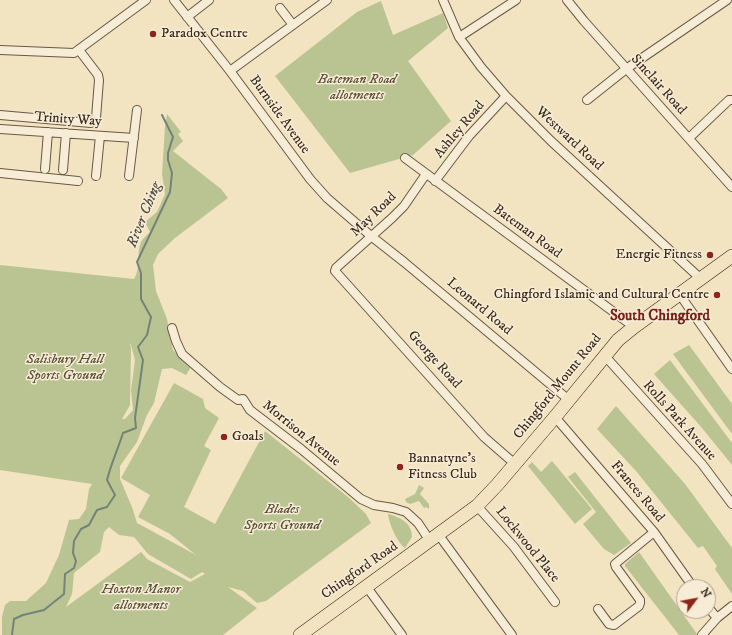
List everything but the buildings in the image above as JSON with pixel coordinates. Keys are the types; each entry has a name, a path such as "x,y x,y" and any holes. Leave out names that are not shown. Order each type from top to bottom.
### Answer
{"main road":[{"name":"Chingford Mount Road","path":"434,537 477,506 497,485 556,417 618,340 732,256"},
{"name":"Chingford Road","path":"300,635 434,537"}],"street":[{"path":"0,50 72,54 146,0"},
{"name":"Burnside Avenue","path":"174,0 230,71 310,179 343,212 371,236"},
{"path":"187,17 209,0"},
{"path":"230,71 327,0"},
{"name":"Westward Road","path":"442,0 458,37 506,96 551,141 701,279"},
{"path":"464,34 516,0"},
{"name":"Sinclair Road","path":"567,0 626,69 732,187"},
{"path":"587,100 626,69 727,0"},
{"path":"280,8 293,25"},
{"path":"0,115 91,123 96,118 99,80 98,75 79,50"},
{"name":"Ashley Road","path":"435,181 469,136 506,96"},
{"path":"689,138 729,100 732,100"},
{"path":"129,176 137,110"},
{"path":"0,129 0,134"},
{"name":"Trinity Way","path":"0,129 134,138"},
{"path":"45,169 48,132"},
{"path":"63,170 66,133"},
{"path":"96,176 100,136"},
{"name":"Bateman Road","path":"405,158 634,327"},
{"path":"0,173 78,181"},
{"name":"May Road","path":"335,271 336,268 371,236 391,220 404,206 426,174"},
{"name":"Leonard Road","path":"371,236 570,400"},
{"name":"George Road","path":"335,271 484,437 515,464"},
{"path":"680,295 732,369"},
{"name":"Morrison Avenue","path":"172,328 182,354 220,387 238,400 243,399 250,410 361,499 374,505 406,512 434,537"},
{"name":"Rolls Park Avenue","path":"605,356 702,464 732,504"},
{"name":"Frances Road","path":"556,417 654,532 687,579"},
{"name":"Lockwood Place","path":"477,506 514,547 555,602"},
{"path":"598,609 610,624 614,625 639,606 640,600 615,564 654,532"},
{"path":"434,537 512,635"},
{"path":"366,586 402,635"},
{"path":"702,635 732,606"}],"green space":[{"name":"Bateman Road allotments","path":"381,1 393,35 443,13 448,28 408,61 451,121 413,155 350,173 275,76 357,12"},
{"path":"167,114 181,132 178,134 183,141 173,151 221,189 228,198 175,238 158,254 153,265 156,291 167,319 173,350 191,367 186,375 172,368 162,369 154,403 147,415 137,442 120,466 120,479 137,523 196,555 170,534 138,517 150,495 121,478 174,383 203,399 205,408 219,418 204,446 211,450 184,507 215,524 265,431 348,497 366,514 371,523 266,601 257,603 243,591 228,587 257,608 223,635 2,635 2,617 5,605 10,601 26,601 46,583 59,555 69,520 79,519 86,509 89,489 92,484 0,470 0,265 134,279 137,271 141,242 150,232 145,222 157,212 165,194 162,174","holes":["129,343 131,345 135,360 131,390 133,410 125,419 122,419 130,405 131,347","109,527 119,535 134,537 148,554 191,579 202,572 205,574 190,582 147,559 141,552 66,607 72,594 74,573 100,552 104,532"]},
{"path":"689,345 732,404 732,434 673,354"},
{"path":"670,360 732,443 732,465 702,428 654,374"},
{"path":"616,406 685,484 732,548 732,594 715,569 717,566 703,546 698,548 636,471 597,429"},
{"path":"552,461 592,509 575,524 528,466 532,462 541,472"},
{"path":"575,472 631,543 614,555 604,549 583,524 596,512 568,477"},
{"path":"419,485 424,488 420,494 429,504 429,509 426,507 424,508 419,501 410,504 406,502 405,499 415,494"},
{"path":"388,514 401,519 408,524 410,528 412,537 405,548 399,542 394,532"},
{"path":"639,552 676,604 676,619 686,619 697,634 679,635 625,566 625,564"}],"waterway":[{"name":"River Ching","path":"12,635 14,619 23,615 44,610 64,594 65,574 74,568 76,561 73,553 74,541 81,529 89,525 97,510 107,507 115,495 107,480 123,433 136,428 135,418 143,360 138,347 147,335 151,317 141,299 141,273 137,262 170,192 172,173 168,160 168,153 173,137 162,115"}],"place":[{"name":"Paradox Centre","path":"153,34"},
{"name":"Energie Fitness","path":"710,255"},
{"name":"Chingford Islamic and Cultural Centre","path":"717,295"},
{"name":"Goals","path":"224,437"},
{"name":"Bannatyne's Fitness Club","path":"400,467"}],"district":[{"name":"South Chingford","path":"660,317"}],"park label":[{"name":"Salisbury Hall Sports Ground","path":"65,368"},
{"name":"Blades Sports Ground","path":"282,518"},
{"name":"Hoxton Manor allotments","path":"141,598"}]}
